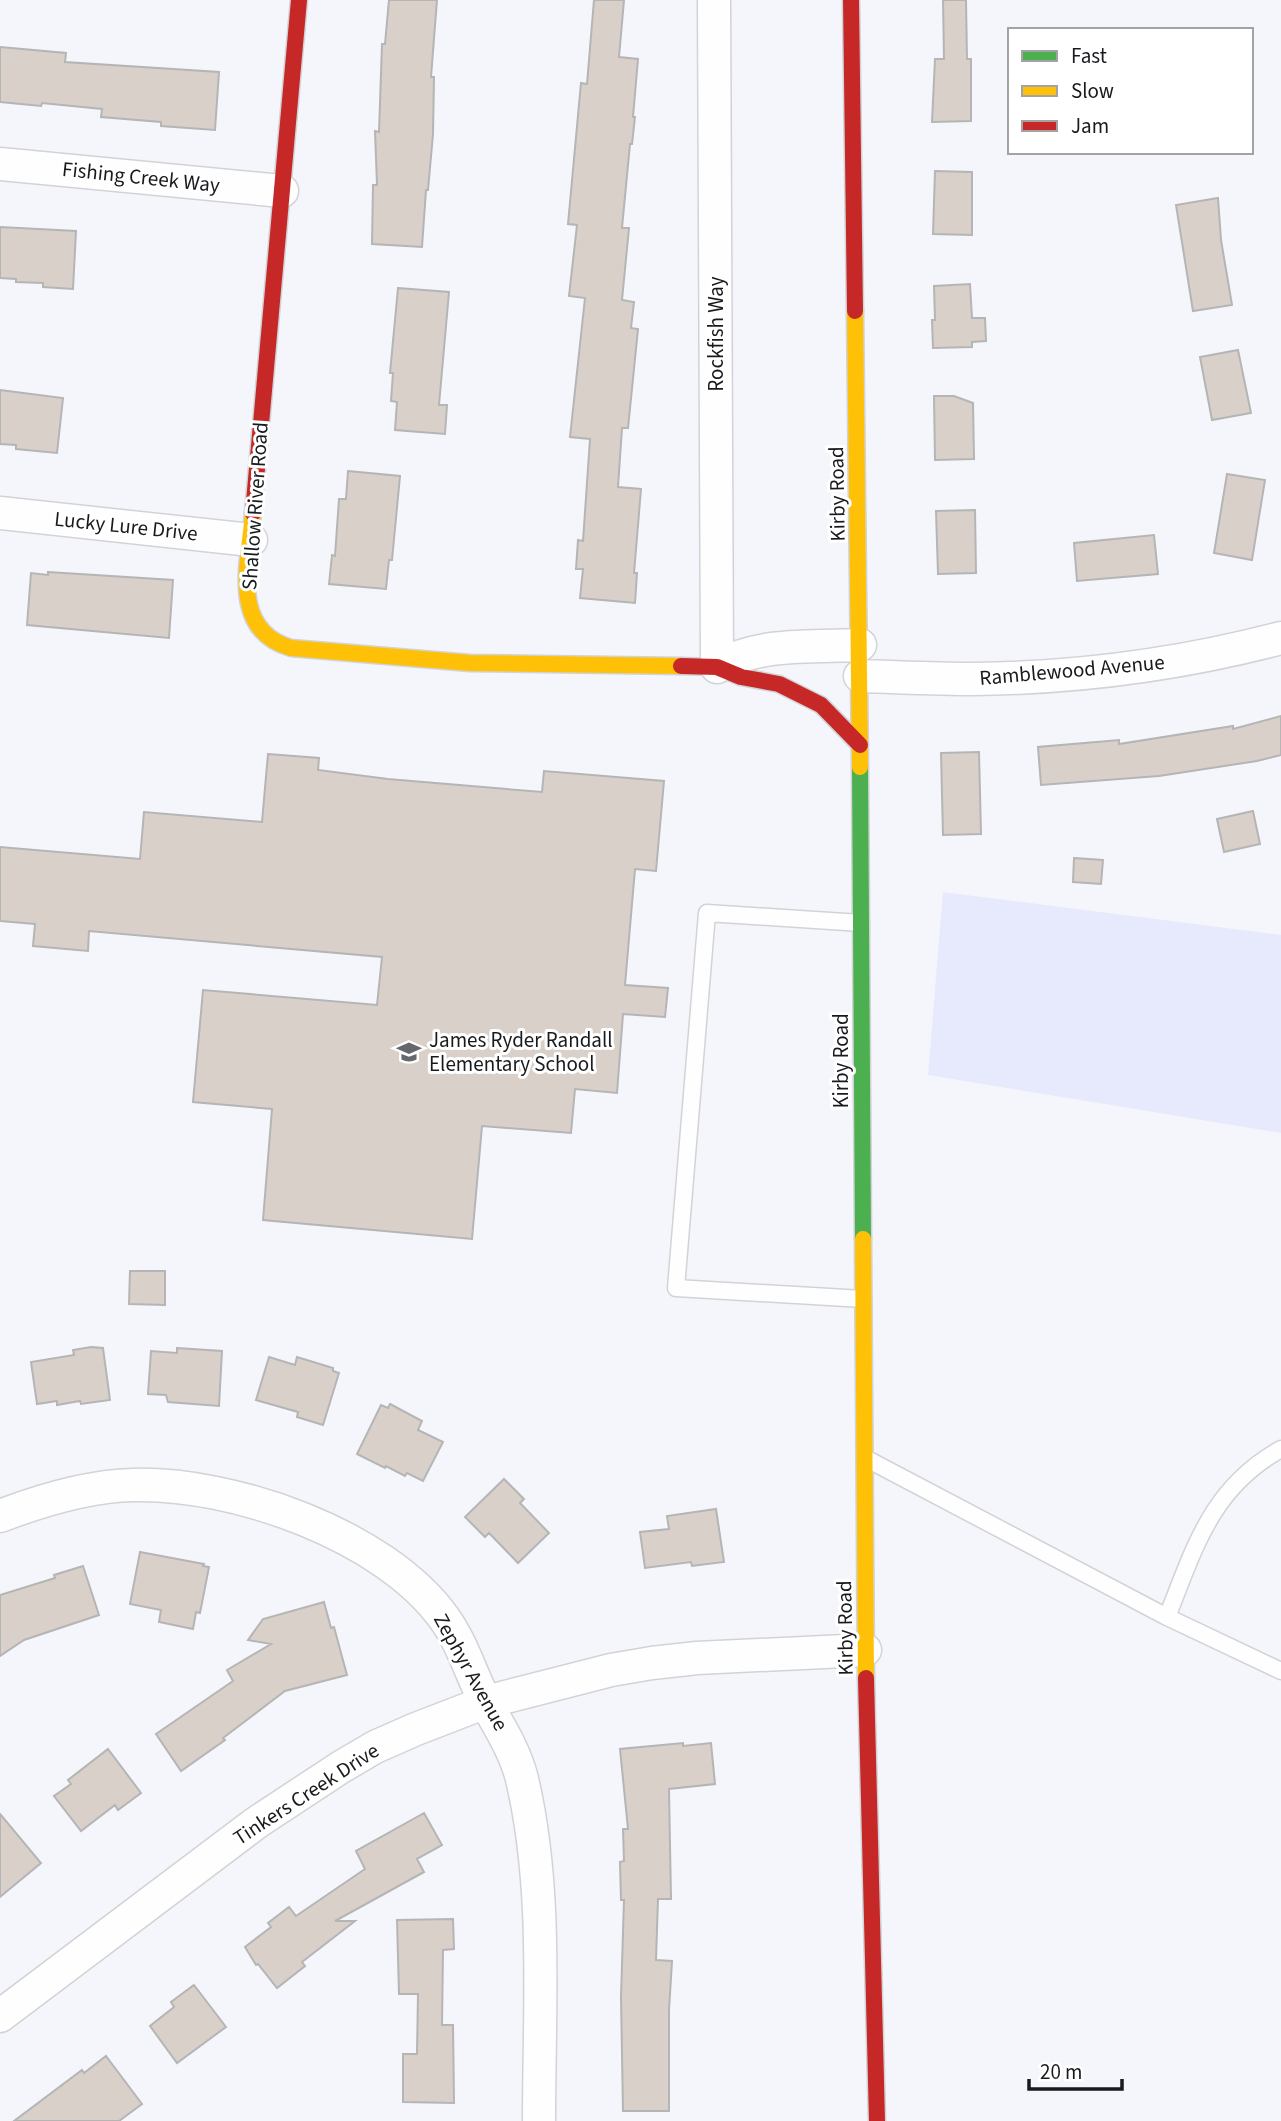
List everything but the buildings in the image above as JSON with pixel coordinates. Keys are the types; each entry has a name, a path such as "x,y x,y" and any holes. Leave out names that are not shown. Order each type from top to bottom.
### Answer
{"main road":[{"name":"Shallow River Road","path":"299,0 251,540 247,606 257,625 270,641 291,648 470,663 717,667 741,677 779,684 821,705 860,745"},
{"name":"Kirby Road","path":"851,0 860,645 866,1650 877,2121"}],"street":[{"name":"Rockfish Way","path":"714,0 717,667"},
{"name":"Fishing Creek Way","path":"0,164 282,191"},
{"name":"Lucky Lure Drive","path":"0,513 251,540"},
{"name":"Ramblewood Avenue","path":"860,676 974,679 1136,668 1281,638"},
{"name":"Shallow River Road","path":"717,667 735,656 767,650 860,645"},
{"name":"Zephyr Avenue","path":"0,1516 58,1497 97,1488 170,1486 220,1494 298,1516 365,1550 423,1594 444,1618 459,1643 486,1702 508,1738 521,1778 535,1866 540,1919 539,2121"},
{"name":"Tinkers Creek Drive","path":"3,2007 306,1789 375,1747 486,1702 611,1670 652,1662 697,1658 866,1650"}],"lane":[{"path":"861,922 707,913 677,1288 863,1299"},
{"path":"1167,1617 1202,1530 1237,1480 1281,1448"},
{"path":"864,1458 1167,1617 1281,1671"}],"shaded area":[{"path":"943,892 1281,935 1281,1133 928,1075"}],"traffic: fast":[{"path":"860,767 863,1239"}],"traffic: slow":[{"path":"855,311 860,767"},
{"path":"253,513 247,573 251,610 258,626 271,639 291,648 470,663 681,666"},
{"path":"863,1239 866,1678"}],"traffic: jam":[{"path":"253,513 299,0"},
{"path":"851,0 855,311"},
{"path":"681,666 717,667 741,677 779,684 821,705 860,745"},
{"path":"866,1678 877,2121"}],"place":[{"name":"James Ryder Randall Elementary School","path":"409,1052"}]}
